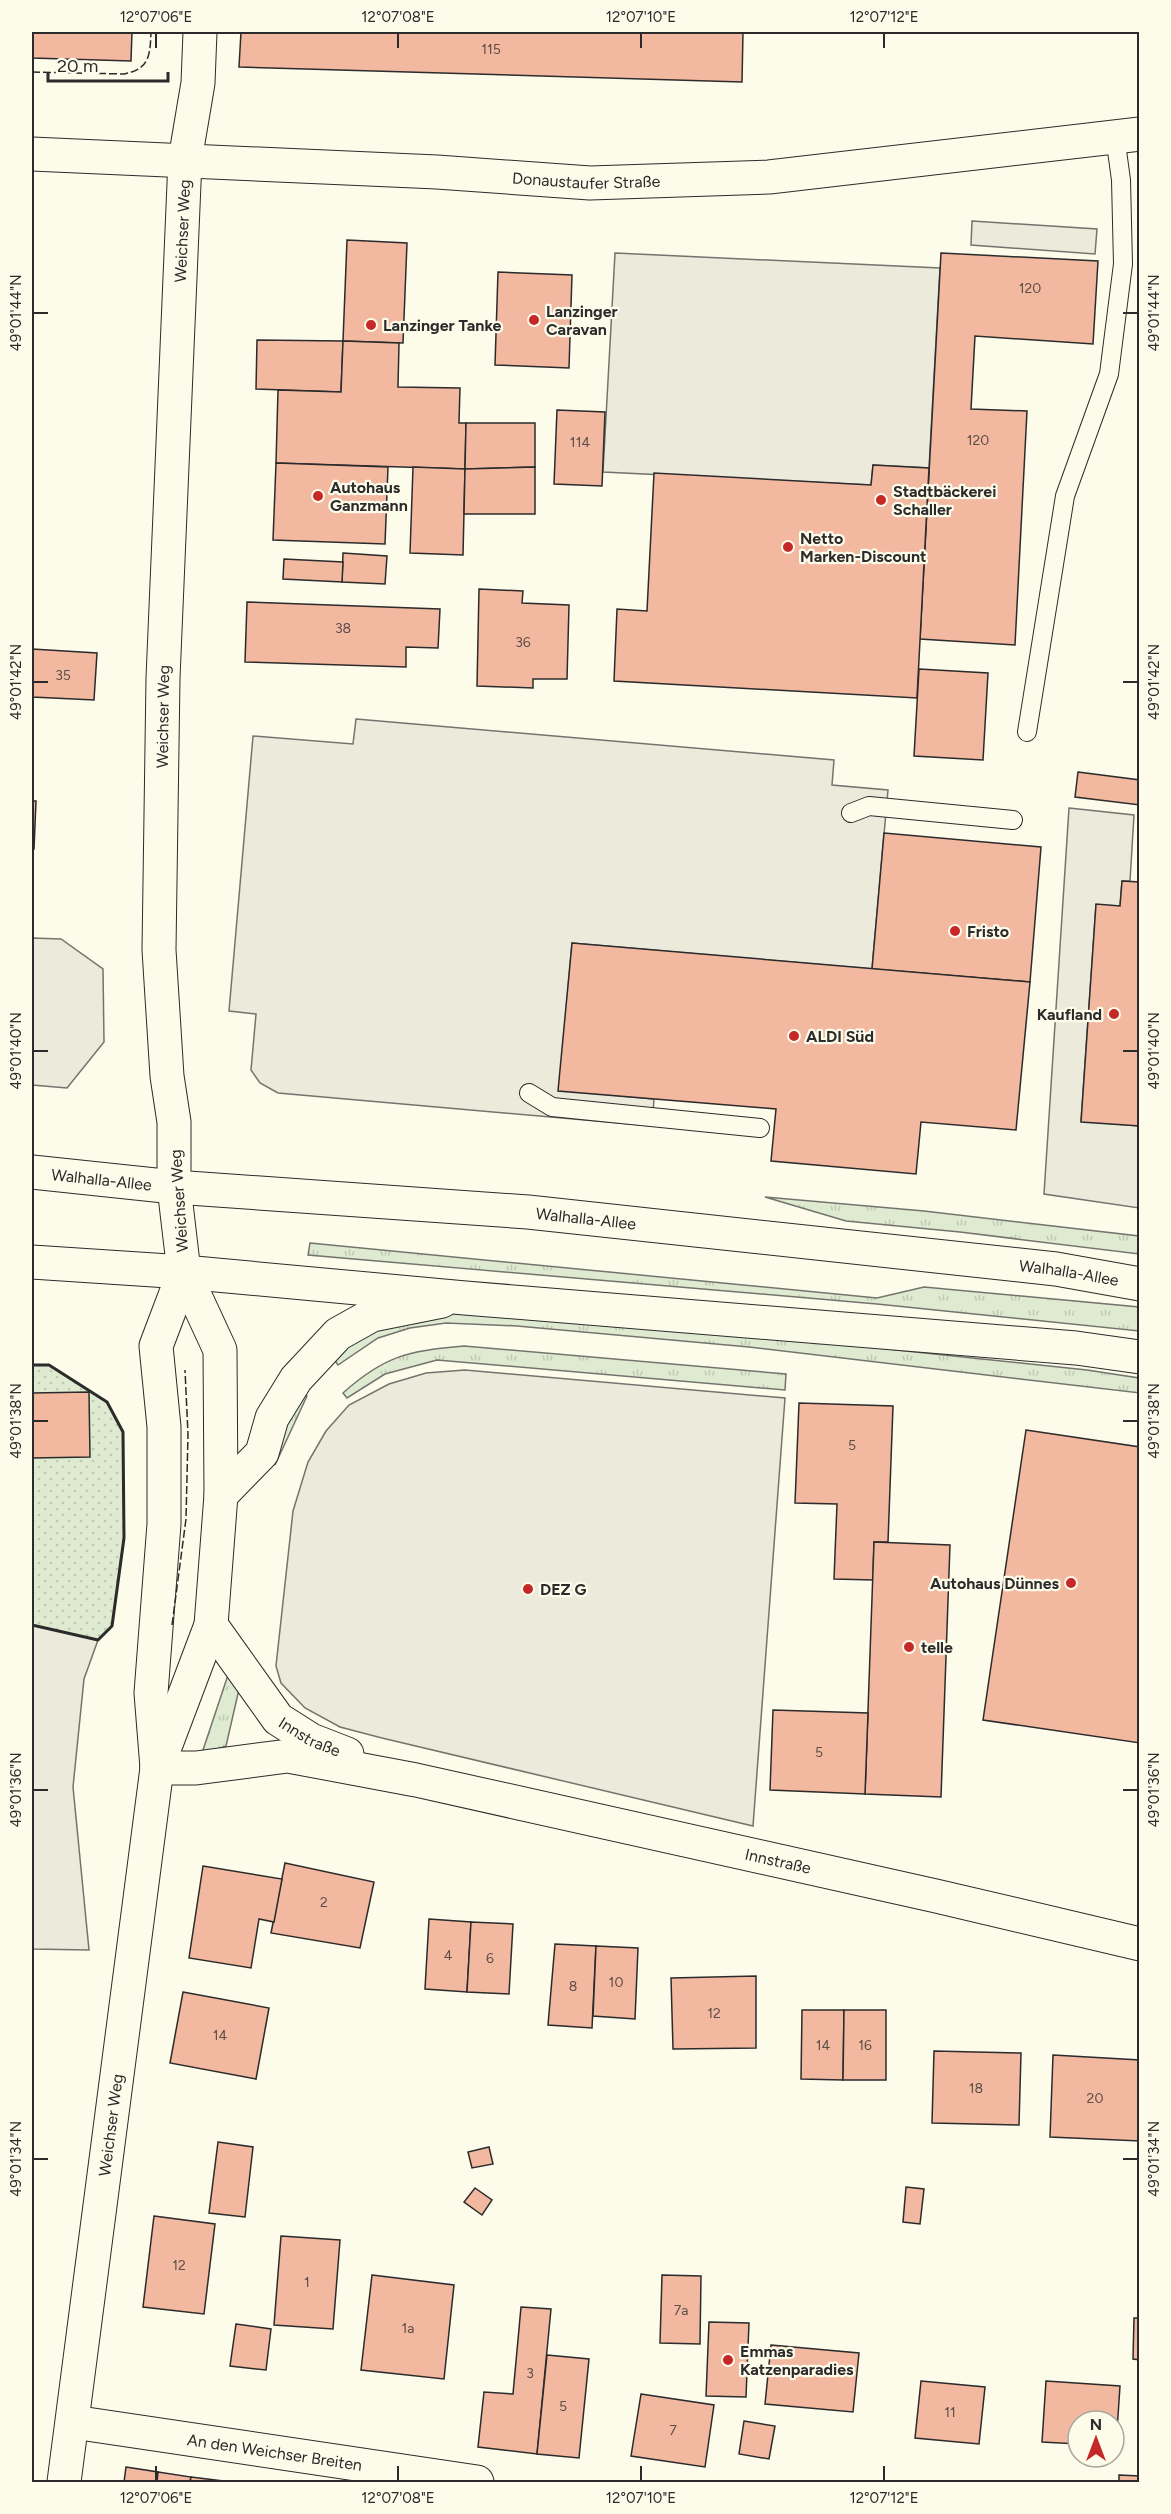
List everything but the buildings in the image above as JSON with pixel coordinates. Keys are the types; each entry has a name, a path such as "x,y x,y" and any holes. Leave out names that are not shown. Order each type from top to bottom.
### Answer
{"street":[{"name":"Weichser Weg","path":"157,1768 212,1625 221,1495 220,1350 184,1272 174,1187 174,1122 167,1076 159,950 163,678 185,159 198,83 200,32"},
{"name":"Donaustaufer Straße","path":"32,154 437,172 590,183 769,177 1127,135"},
{"name":"Walhalla-Allee","path":"32,1172 174,1187 528,1212 1044,1267 1140,1284"},
{"path":"32,1262 184,1272 465,1298 1065,1347 1140,1357"},
{"name":"Weichser Weg","path":"64,2482 157,1768 151,1693 164,1502 164,1427 156,1346 184,1272"},
{"path":"221,1495 262,1453 272,1418 296,1379 338,1334 372,1315 408,1306 465,1298"},
{"name":"Innstraße","path":"212,1625 278,1719 311,1740 416,1780"},
{"name":"Innstraße","path":"157,1768 196,1768 288,1756 416,1780 1140,1944"},
{"name":"An den Weichser Breiten","path":"73,2422 477,2482"}],"lane":[{"path":"1027,732 1065,496 1109,374 1123,264 1121,180 1127,135"},
{"path":"851,813 869,806 1012,820"},
{"path":"529,1093 552,1107 760,1128"}],"green space":[{"path":"765,1197 924,1211 1139,1236 1139,1254 960,1232 846,1221"},
{"path":"310,1243 877,1298 924,1287 1139,1307 1139,1331 877,1304 308,1255"},
{"path":"424,1309 839,1344 1087,1370 1139,1378 1140,1393 749,1347 517,1326 446,1323 410,1328 378,1338 338,1365 331,1355 350,1338"},
{"path":"464,1346 786,1374 785,1390 437,1360 385,1374 347,1398 343,1393 372,1371 399,1357 428,1350"},
{"path":"32,1365 49,1365 107,1402 123,1432 124,1538 112,1626 98,1640 32,1625"},
{"path":"299,1390 307,1396 275,1465 283,1427"},
{"path":"229,1672 240,1685 226,1746 201,1756"}],"shaded area":[{"path":"972,221 1097,229 1095,254 971,245"},
{"path":"615,253 940,268 929,468 873,465 871,485 603,472"},
{"path":"356,719 834,760 832,785 888,790 872,969 572,943 559,1090 654,1099 652,1126 278,1093 260,1083 251,1070 256,1014 229,1011 253,736 353,744"},
{"path":"1069,808 1134,815 1130,881 1122,881 1120,906 1096,905 1081,1121 1139,1126 1139,1208 1044,1194"},
{"path":"32,938 61,939 103,969 104,1042 67,1088 32,1085"},
{"name":"DEZ G","path":"465,1370 785,1398 753,1826 340,1727 305,1708 281,1683 276,1666 293,1511 308,1462 326,1431 349,1405 389,1384 426,1373"},
{"path":"32,1625 98,1640 84,1679 73,1787 89,1950 32,1949"}],"fence":[{"path":"32,72 124,74 133,72 144,65 147,60 151,32"},
{"path":"172,1625 186,1519 188,1434 185,1370"}],"wall":[{"path":"32,1365 49,1365 107,1402 123,1432 124,1538 112,1626 98,1640 32,1625"}],"place":[{"name":"Lanzinger Caravan","path":"534,320"},
{"name":"Lanzinger Tanke","path":"371,325"},
{"name":"Autohaus Ganzmann","path":"318,496"},
{"name":"Stadtbäckerei Schaller","path":"881,500"},
{"name":"Netto Marken-Discount","path":"788,547"},
{"name":"Fristo","path":"955,931"},
{"name":"Kaufland","path":"1114,1014"},
{"name":"ALDI Süd","path":"794,1036"},
{"name":"Autohaus Dünnes","path":"1071,1583"},
{"name":"DEZ G","path":"528,1589"},
{"name":"telle","path":"909,1647"},
{"name":"Emmas Katzenparadies","path":"728,2360"}]}
